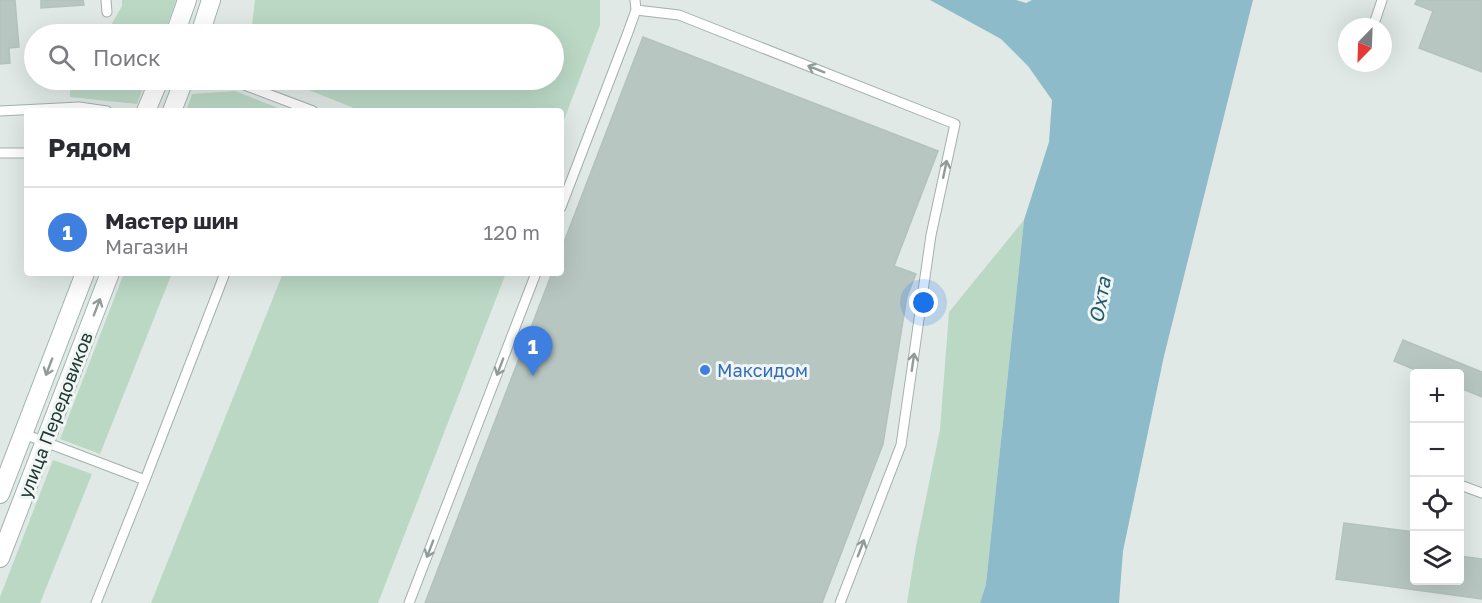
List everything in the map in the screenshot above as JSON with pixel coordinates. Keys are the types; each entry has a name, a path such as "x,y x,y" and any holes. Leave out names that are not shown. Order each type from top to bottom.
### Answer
{"main road":[{"path":"179,24 187,0"},
{"path":"204,24 212,0"},
{"path":"147,108 155,90"},
{"path":"173,108 180,90"},
{"name":"улица Передовиков","path":"0,494 84,276"},
{"name":"улица Передовиков","path":"0,558 109,276"}],"lane":[{"path":"106,0 107,12"},
{"path":"1376,18 1382,0"},
{"path":"564,199 636,5 679,15 954,124 931,235 901,445 840,603"},
{"path":"257,90 305,108"},
{"path":"59,108 86,108"},
{"path":"0,111 24,110"},
{"path":"0,153 24,153"},
{"path":"96,603 224,276"},
{"path":"409,603 535,276"},
{"path":"24,434 144,480"},
{"path":"1464,486 1482,493"}],"green space":[{"path":"122,0 176,0 168,24 112,24 122,6"},
{"path":"255,0 600,0 600,25 564,120 564,108 354,108 309,90 564,90 564,24 252,24"},
{"path":"70,90 142,90 137,104 70,97"},
{"path":"235,91 278,108 187,108 192,94"},
{"path":"1024,220 986,584 980,603 907,603 916,546 940,430 949,312"},
{"path":"123,276 171,276 100,454 60,439"},
{"path":"282,276 505,276 378,603 151,603"},
{"path":"53,460 92,474 40,603 0,603 0,597"}],"water":[{"name":"Охта","path":"930,0 1016,0 1026,3 1032,0 1253,0 1164,356 1123,551 1119,603 980,603 986,584 1024,220 1049,142 1052,100 1028,66 1001,39"}],"building":[{"path":"0,0 15,0 19,47 9,48 10,63 0,64"},
{"path":"41,0 83,0 84,5 41,8"},
{"path":"1417,0 1482,0 1482,72 1419,48 1433,11 1415,4"},
{"name":"Максидом","path":"643,37 938,151 894,266 916,274 907,296 883,444 822,603 425,603 551,276 564,276 564,242"},
{"path":"1403,340 1482,372 1482,397 1464,390 1464,369 1413,369 1394,361"},
{"path":"1344,523 1410,531 1410,585 1464,585 1464,557 1482,559 1482,599 1336,579"}],"place":[{"name":"Максидом","path":"705,370"},
{"name":"Мастер шин","path":"533,376"}]}
